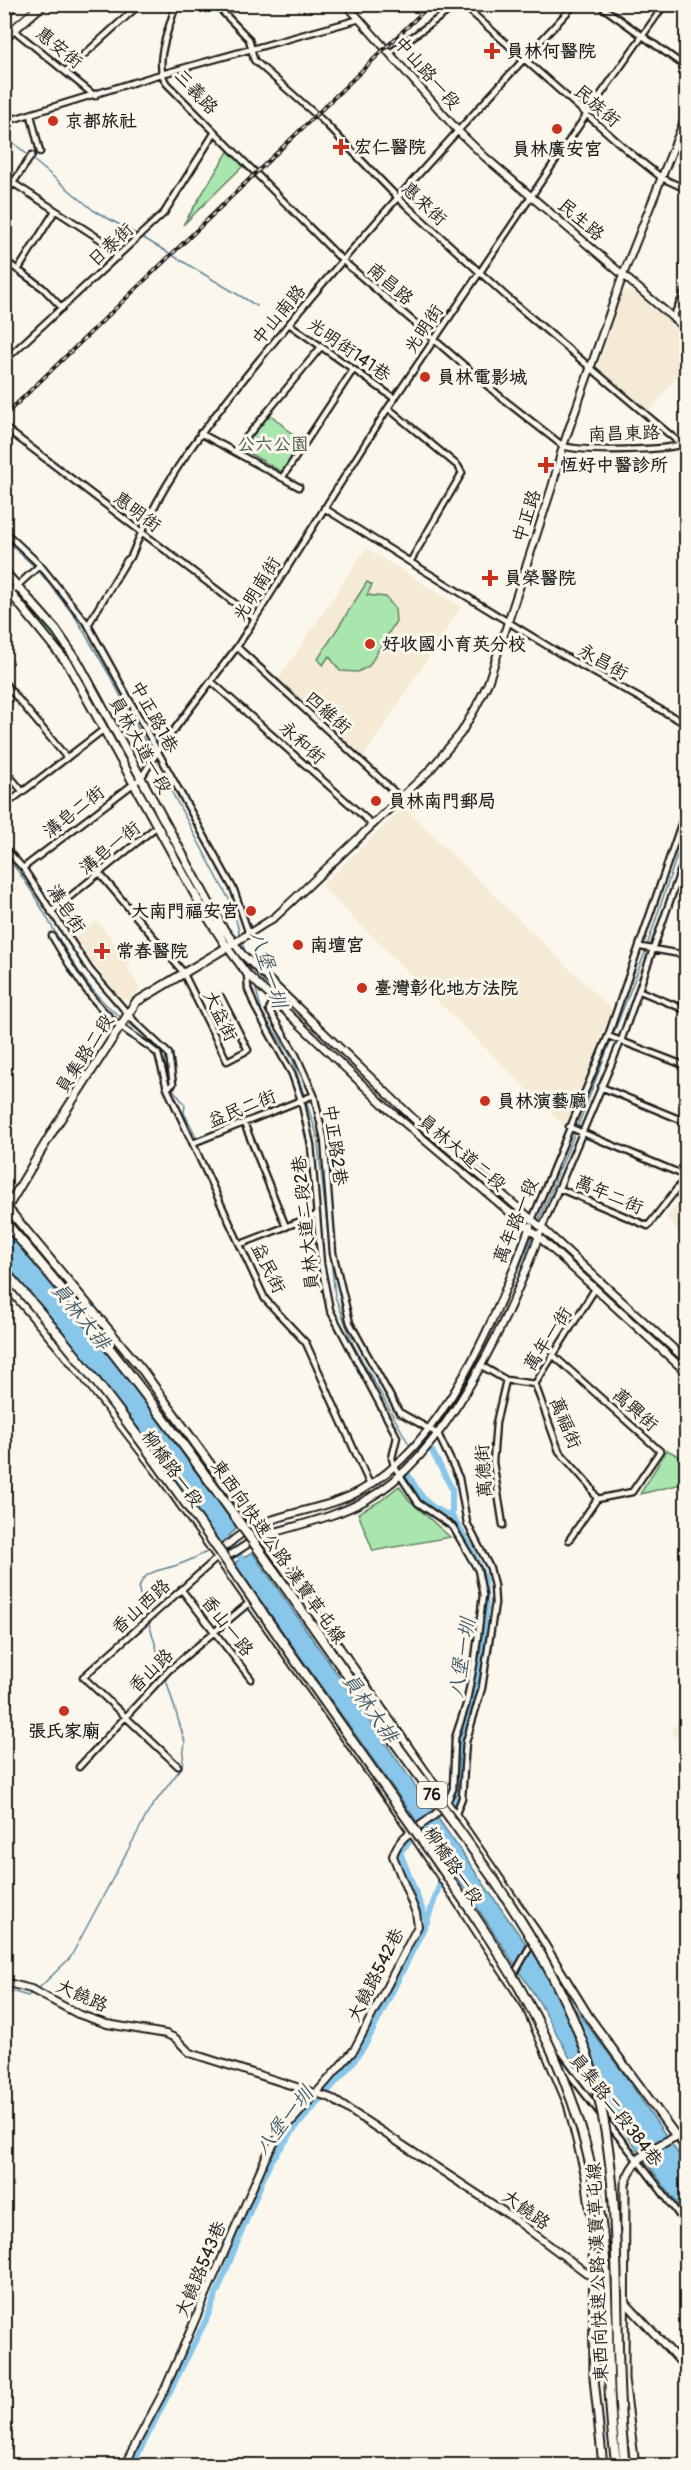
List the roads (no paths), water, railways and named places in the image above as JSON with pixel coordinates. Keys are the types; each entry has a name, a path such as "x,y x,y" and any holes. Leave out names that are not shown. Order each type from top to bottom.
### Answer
{"main road":[{"path":"5,24 29,4"},
{"path":"4,38 43,4"},
{"name":"員林大道一段","path":"4,571 56,630 78,662 231,945"},
{"name":"員林大道一段","path":"4,585 68,664 156,827 231,945"},
{"name":"員集路二段","path":"6,1208 54,1129 142,997 231,945"},
{"name":"柳橋路一段","path":"6,1208 143,1371 255,1526 537,1933 589,2017 676,2136"},
{"name":"東西向快速公路 漢寶草屯線","path":"4,1221 76,1304 191,1455 495,1884 536,1948 559,1990 588,2058 601,2108 609,2158 614,2218 617,2371 625,2466"},
{"name":"東西向快速公路 漢寶草屯線","path":"4,1271 52,1327 166,1477 478,1921 531,2004 564,2078 582,2133 599,2219 606,2271 611,2428 617,2466"},
{"name":"柳橋路一段","path":"4,1282 124,1427 250,1602 411,1831 510,1981 543,2042 568,2104 582,2154 593,2229 596,2280 594,2378 603,2466"},
{"path":"635,2466 624,2379 625,2184 638,2158 676,2136"}],"street":[{"path":"66,71 140,4"},
{"name":"三義路","path":"176,4 162,58 161,76 262,180"},
{"name":"惠來街","path":"215,4 249,39 254,60 323,121 398,198 590,368 684,444"},
{"name":"中山路一段","path":"346,4 459,132 575,4"},
{"path":"390,53 460,4"},
{"name":"民族街","path":"460,4 662,178 687,189"},
{"path":"598,4 687,67"},
{"name":"光明街","path":"387,408 586,114 665,4"},
{"path":"4,122 360,19"},
{"name":"惠安街","path":"5,24 95,96"},
{"path":"31,115 40,152"},
{"name":"中正路","path":"231,945 290,903 430,770 461,733 488,683 590,368 623,274 687,116"},
{"name":"日泰街","path":"4,361 118,257 172,203 215,132"},
{"name":"中山南路","path":"88,625 131,557 141,532 200,433 342,260 459,132"},
{"name":"民生路","path":"459,132 530,197 687,329"},
{"path":"4,196 32,155"},
{"name":"南昌路","path":"262,180 342,260 433,339 563,446"},
{"path":"13,183 103,241 118,257"},
{"path":"18,270 55,211"},
{"path":"4,260 44,288 62,308"},
{"path":"673,317 687,290"},
{"name":"光明街141巷","path":"289,324 394,398"},
{"path":"235,451 321,347"},
{"path":"282,478 353,370"},
{"path":"387,408 458,466 462,473 410,562"},
{"name":"光明南街","path":"141,778 158,751 237,647 387,408"},
{"name":"惠明街","path":"4,427 254,618"},
{"path":"200,433 299,487"},
{"name":"南昌東路","path":"563,446 574,449 595,449 684,444"},
{"path":"324,508 508,622"},
{"name":"中正路1巷","path":"5,532 39,566 88,625 234,890 249,934"},
{"path":"4,598 39,566"},
{"name":"永昌街","path":"508,622 687,724"},
{"name":"四維街","path":"237,647 401,798"},
{"path":"4,682 67,758"},
{"name":"永和街","path":"212,682 373,825"},
{"path":"4,806 103,730"},
{"path":"4,770 22,792"},
{"name":"溝皂二街","path":"23,868 141,778"},
{"name":"萬年路一段","path":"217,1558 222,1549 255,1526 332,1504 370,1485 397,1464 427,1431 481,1343 529,1229 608,1036 687,810"},
{"name":"溝皂一街","path":"51,912 156,827"},
{"name":"溝皂街","path":"4,846 23,868 90,970 169,1054 173,1084 167,1088"},
{"name":"萬年路一段","path":"217,1558 227,1557 249,1541 262,1536 351,1507 380,1491 402,1472 438,1434 480,1365 505,1317 621,1041 687,855"},
{"path":"100,874 183,972"},
{"name":"益民街","path":"52,936 78,980 121,1027 158,1054 167,1088 265,1299 306,1343 370,1485"},
{"name":"員林大道二段","path":"231,945 247,974 275,998 327,1052 411,1129 539,1237 687,1372"},
{"name":"員林大道二段","path":"231,945 333,1045 417,1122 542,1228 687,1360"},
{"path":"641,947 687,955"},
{"name":"大益街","path":"183,972 227,1062 248,1050 221,998"},
{"name":"員林大道二段2巷","path":"247,974 248,989 255,1007 292,1074 301,1100 311,1144 316,1215 330,1310 397,1437 392,1458 397,1464"},
{"path":"640,992 687,1010"},
{"name":"中正路2巷","path":"275,998 269,1010 296,1056 314,1095 324,1139 333,1252 350,1323 399,1412 427,1431 438,1434"},
{"path":"608,1036 687,1066"},
{"path":"327,1052 333,1045"},
{"path":"601,1087 687,1122"},
{"name":"益民二街","path":"193,1143 314,1095"},
{"path":"244,1123 286,1227"},
{"path":"570,1127 687,1177"},
{"name":"萬年二街","path":"558,1188 648,1226 687,1177"},
{"path":"241,1244 316,1215"},
{"name":"萬年一街","path":"480,1365 507,1380 535,1384 596,1289"},
{"name":"萬興街","path":"554,1356 660,1451 632,1492 597,1499"},
{"name":"萬德街","path":"503,1525 494,1462 496,1423 507,1380"},
{"name":"萬福街","path":"535,1384 559,1451 590,1486 597,1499"},
{"path":"438,1434 459,1478 467,1523 490,1568 495,1603 480,1697 466,1742 462,1798 455,1816"},
{"path":"397,1464 418,1503 453,1527 478,1570 483,1595 475,1659 466,1705 455,1737 453,1789 441,1810 411,1831"},
{"path":"569,1540 597,1499"},
{"name":"香山西路","path":"125,1716 83,1677 217,1558"},
{"name":"香山一路","path":"181,1589 251,1680"},
{"name":"香山路","path":"79,1767 169,1670 250,1602"},
{"path":"125,1716 178,1766"},
{"name":"大饒路542巷","path":"316,2092 354,2050 418,1926 416,1913 393,1856 411,1831"},
{"path":"510,1981 537,1933"},
{"name":"大饒路","path":"4,1982 31,1989 87,2018 107,2024 166,2034 175,2038 190,2053 331,2098 499,2209 596,2280 626,2303 687,2368"},
{"name":"員集路二段384巷","path":"543,2042 638,2158 687,2225"},
{"name":"大饒路543巷","path":"124,2466 165,2389 265,2159 278,2137 316,2092"},
{"path":"676,2136 687,2150"}],"water":[{"path":"4,1227 117,1364 237,1528 219,1545 130,1417 5,1263"},
{"path":"252,1552 518,1933 621,2070 686,2165 686,2216 570,2058 538,2000 469,1895 234,1563"}],"waterway":[{"path":"4,135 29,156"},
{"path":"32,159 93,210 138,235"},
{"path":"142,237 257,306"},
{"name":"八堡一圳","path":"4,539 35,567"},
{"name":"八堡一圳","path":"38,570 76,618 110,676 232,905 240,935"},
{"path":"647,946 686,828"},
{"path":"4,854 20,874 87,983 123,1019"},
{"name":"八堡一圳","path":"242,942 246,955"},
{"path":"613,1035 646,950"},
{"name":"八堡一圳","path":"249,965 252,975"},
{"name":"八堡一圳","path":"255,985 262,1013 292,1058 317,1135 335,1296 353,1344 410,1446"},
{"path":"127,1022 161,1049 169,1084"},
{"path":"577,1128 611,1040"},
{"path":"172,1088 185,1105 184,1113 196,1136"},
{"path":"538,1222 575,1132"},
{"path":"420,1448 438,1424 470,1372 497,1318 533,1235"},
{"name":"八堡一圳","path":"432,1451 452,1489 452,1516 470,1546 484,1578 486,1608 475,1695 462,1737 456,1807 451,1810"},
{"name":"八堡一圳","path":"409,1476 426,1501 452,1516"},
{"name":"員林大排","path":"222,1532 246,1565"},
{"path":"38,1989 70,1958 150,1809 182,1767 185,1742 139,1591 140,1584 148,1575 207,1552"},
{"name":"八堡一圳","path":"132,2466 206,2320 269,2164 295,2128 351,2065 367,2042 427,1922 400,1852 411,1840"},
{"path":"427,1921 449,1857"},
{"path":"4,1989 28,1996 32,1993"}],"railway":[{"path":"4,416 431,4"}],"place":[{"name":"員林何醫院","path":"492,51"},
{"name":"京都旅社","path":"53,121"},
{"name":"員林廣安宮","path":"557,129"},
{"name":"宏仁醫院","path":"341,147"},
{"name":"員林電影城","path":"425,377"},
{"name":"恆好中醫診所","path":"546,465"},
{"name":"員榮醫院","path":"490,578"},
{"name":"好收國小育英分校","path":"370,644"},
{"name":"員林南門郵局","path":"376,801"},
{"name":"大南門福安宮","path":"251,911"},
{"name":"南壇宮","path":"298,945"},
{"name":"常春醫院","path":"102,951"},
{"name":"臺灣彰化地方法院","path":"362,988"},
{"name":"員林演藝廳","path":"485,1101"},
{"name":"張氏家廟","path":"64,1711"}],"park label":[{"name":"公六公園","path":"273,444"}]}
